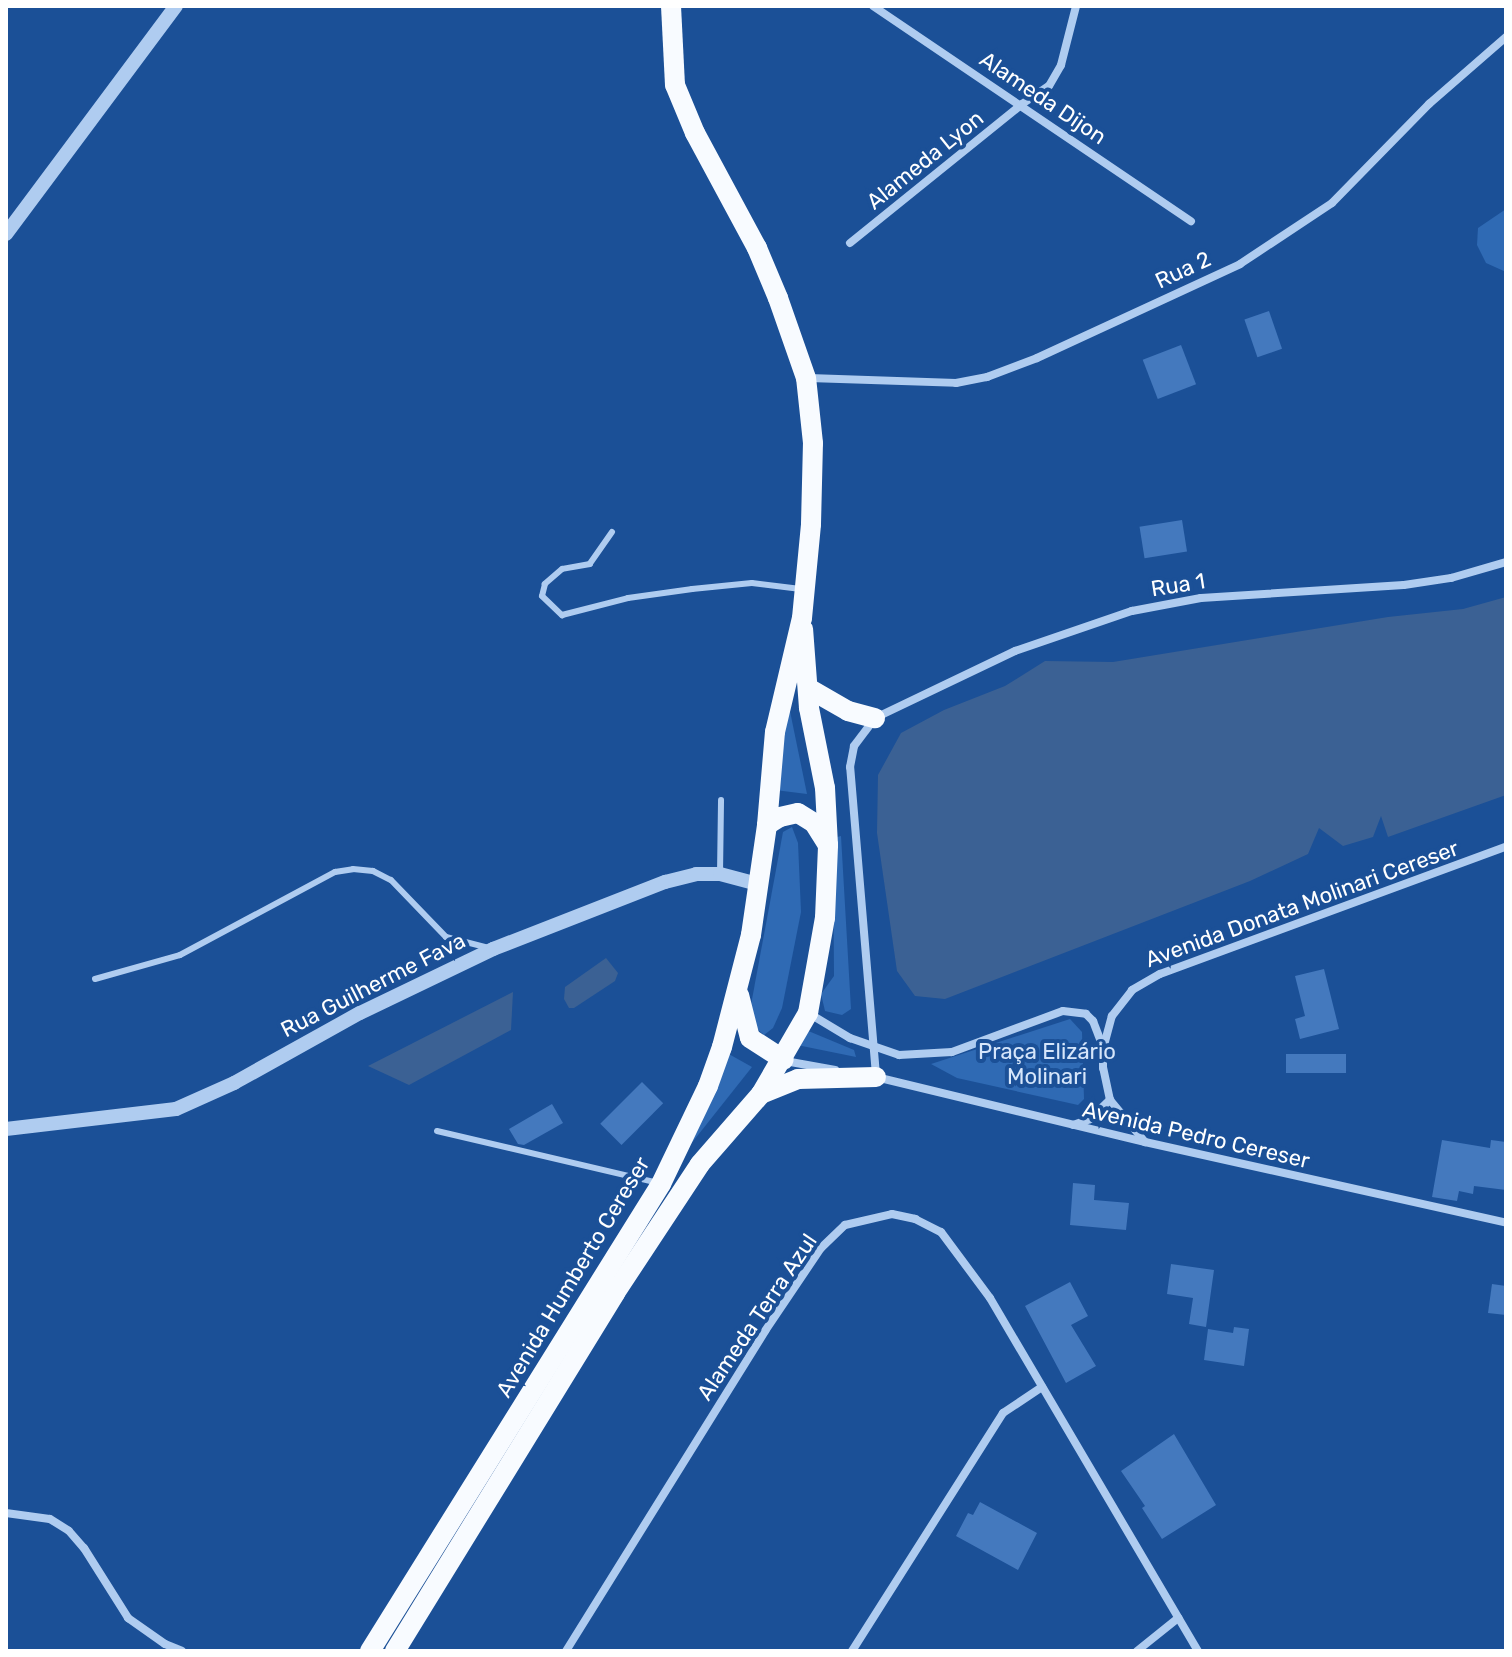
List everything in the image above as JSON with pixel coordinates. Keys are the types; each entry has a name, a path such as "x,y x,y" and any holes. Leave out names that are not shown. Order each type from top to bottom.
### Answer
{"main road":[{"name":"Avenida Humberto Cereser","path":"370,1651 661,1184 708,1086 738,991 758,884 775,732 802,618 805,589 814,471 806,378 757,248 675,85 671,6"},
{"name":"Avenida Humberto Cereser","path":"395,1651 615,1293 700,1164 761,1094 784,1060 808,1013 825,918 828,845 825,788 808,688 802,618"},
{"path":"808,688 848,711 875,718"},
{"path":"767,825 788,814 798,813 814,823 828,845"},
{"path":"738,991 750,1038 784,1060"},
{"path":"761,1094 798,1079 876,1077"}],"street":[{"path":"6,234 176,6"},
{"name":"Alameda Dijon","path":"873,6 1191,221"},
{"name":"Alameda Lyon","path":"850,243 1022,104 1049,86 1061,65 1076,6"},
{"name":"Rua 2","path":"806,378 956,383 987,377 1037,358 1240,264 1332,203 1429,104 1506,37"},
{"name":"Rua 1","path":"875,718 1015,651 1132,611 1201,598 1404,585 1451,578 1506,562"},
{"path":"875,718 854,746 850,767 876,1077"},
{"name":"Avenida Donata Molinari Cereser","path":"1103,1049 1112,1016 1120,1002 1144,981 1506,847"},
{"name":"Rua Guilherme Fava","path":"6,1129 176,1109 234,1083 360,1013 493,949 665,882 696,874 720,874 758,884"},
{"path":"808,1013 830,1028 873,1047 899,1055 933,1056 952,1052 1048,1014 1076,1011 1093,1021 1103,1049 1110,1100 1145,1142"},
{"name":"Avenida Pedro Cereser","path":"784,1060 876,1077 1145,1142 1506,1223"},
{"path":"1072,1125 1090,1119 1110,1100"},
{"name":"Alameda Terra Azul","path":"566,1651 765,1331 821,1248 845,1225 892,1214 915,1219 941,1232 990,1298 1198,1651"},
{"path":"852,1651 1003,1413 1042,1387"},
{"path":"6,1513 50,1519 69,1531 84,1548 128,1618 153,1637 182,1651"},
{"path":"1137,1651 1178,1618"}],"lane":[{"path":"612,532 590,564 562,569 545,584 542,596 562,615 628,598 692,589 752,583 805,589"},
{"path":"720,874 721,800"},
{"path":"95,979 180,955 335,872 353,869 373,871 391,880 446,937 493,949"},
{"path":"437,1131 661,1184"}],"green space":[{"path":"1506,209 1506,272 1486,263 1477,245 1478,228"},
{"path":"785,687 807,794 775,790"},
{"path":"792,827 798,843 801,912 782,1008 773,1028 764,1035 748,1021 783,832"},
{"path":"841,836 851,1009 842,1015 825,1011 821,994 834,976 833,838"},
{"name":"Praça Elizário Molinari","path":"1070,1019 1082,1032 1084,1099 1078,1105 957,1078 931,1064"},
{"path":"806,1030 854,1050 856,1057 797,1045"},
{"path":"727,1053 752,1067 679,1159"}],"shaded area":[{"path":"1506,597 1506,795 1388,837 1381,816 1373,837 1343,846 1319,828 1308,854 1250,881 945,999 915,996 897,971 877,833 878,775 901,733 944,710 1005,686 1045,661 1113,662 1388,617 1463,609"},
{"path":"606,958 618,973 615,981 574,1008 569,1008 564,999 565,987"},
{"path":"513,992 511,1030 409,1085 368,1066"}],"building":[{"path":"1269,311 1282,349 1257,357 1244,319"},
{"path":"1181,345 1196,384 1158,399 1143,360"},
{"path":"1182,520 1187,552 1145,558 1140,527"},
{"path":"1324,969 1339,1029 1300,1039 1295,1019 1305,1016 1295,976"},
{"path":"1286,1054 1346,1054 1346,1073 1286,1073"},
{"path":"642,1082 663,1103 621,1145 600,1124"},
{"path":"552,1104 563,1123 524,1145 518,1144 509,1129"},
{"path":"1442,1140 1490,1148 1491,1140 1506,1142 1506,1190 1474,1186 1473,1194 1459,1191 1457,1201 1432,1197"},
{"path":"1073,1183 1095,1185 1094,1200 1129,1203 1126,1230 1070,1225"},
{"path":"1171,1264 1214,1270 1206,1327 1189,1324 1193,1298 1167,1294"},
{"path":"1070,1282 1088,1316 1071,1325 1096,1366 1066,1383 1025,1306"},
{"path":"1492,1284 1506,1286 1506,1315 1488,1313"},
{"path":"1234,1327 1249,1329 1244,1366 1204,1360 1208,1329 1233,1333"},
{"path":"1174,1434 1216,1505 1162,1539 1142,1508 1145,1506 1121,1471"},
{"path":"980,1502 1037,1533 1018,1570 956,1536 968,1513 973,1515"}]}
